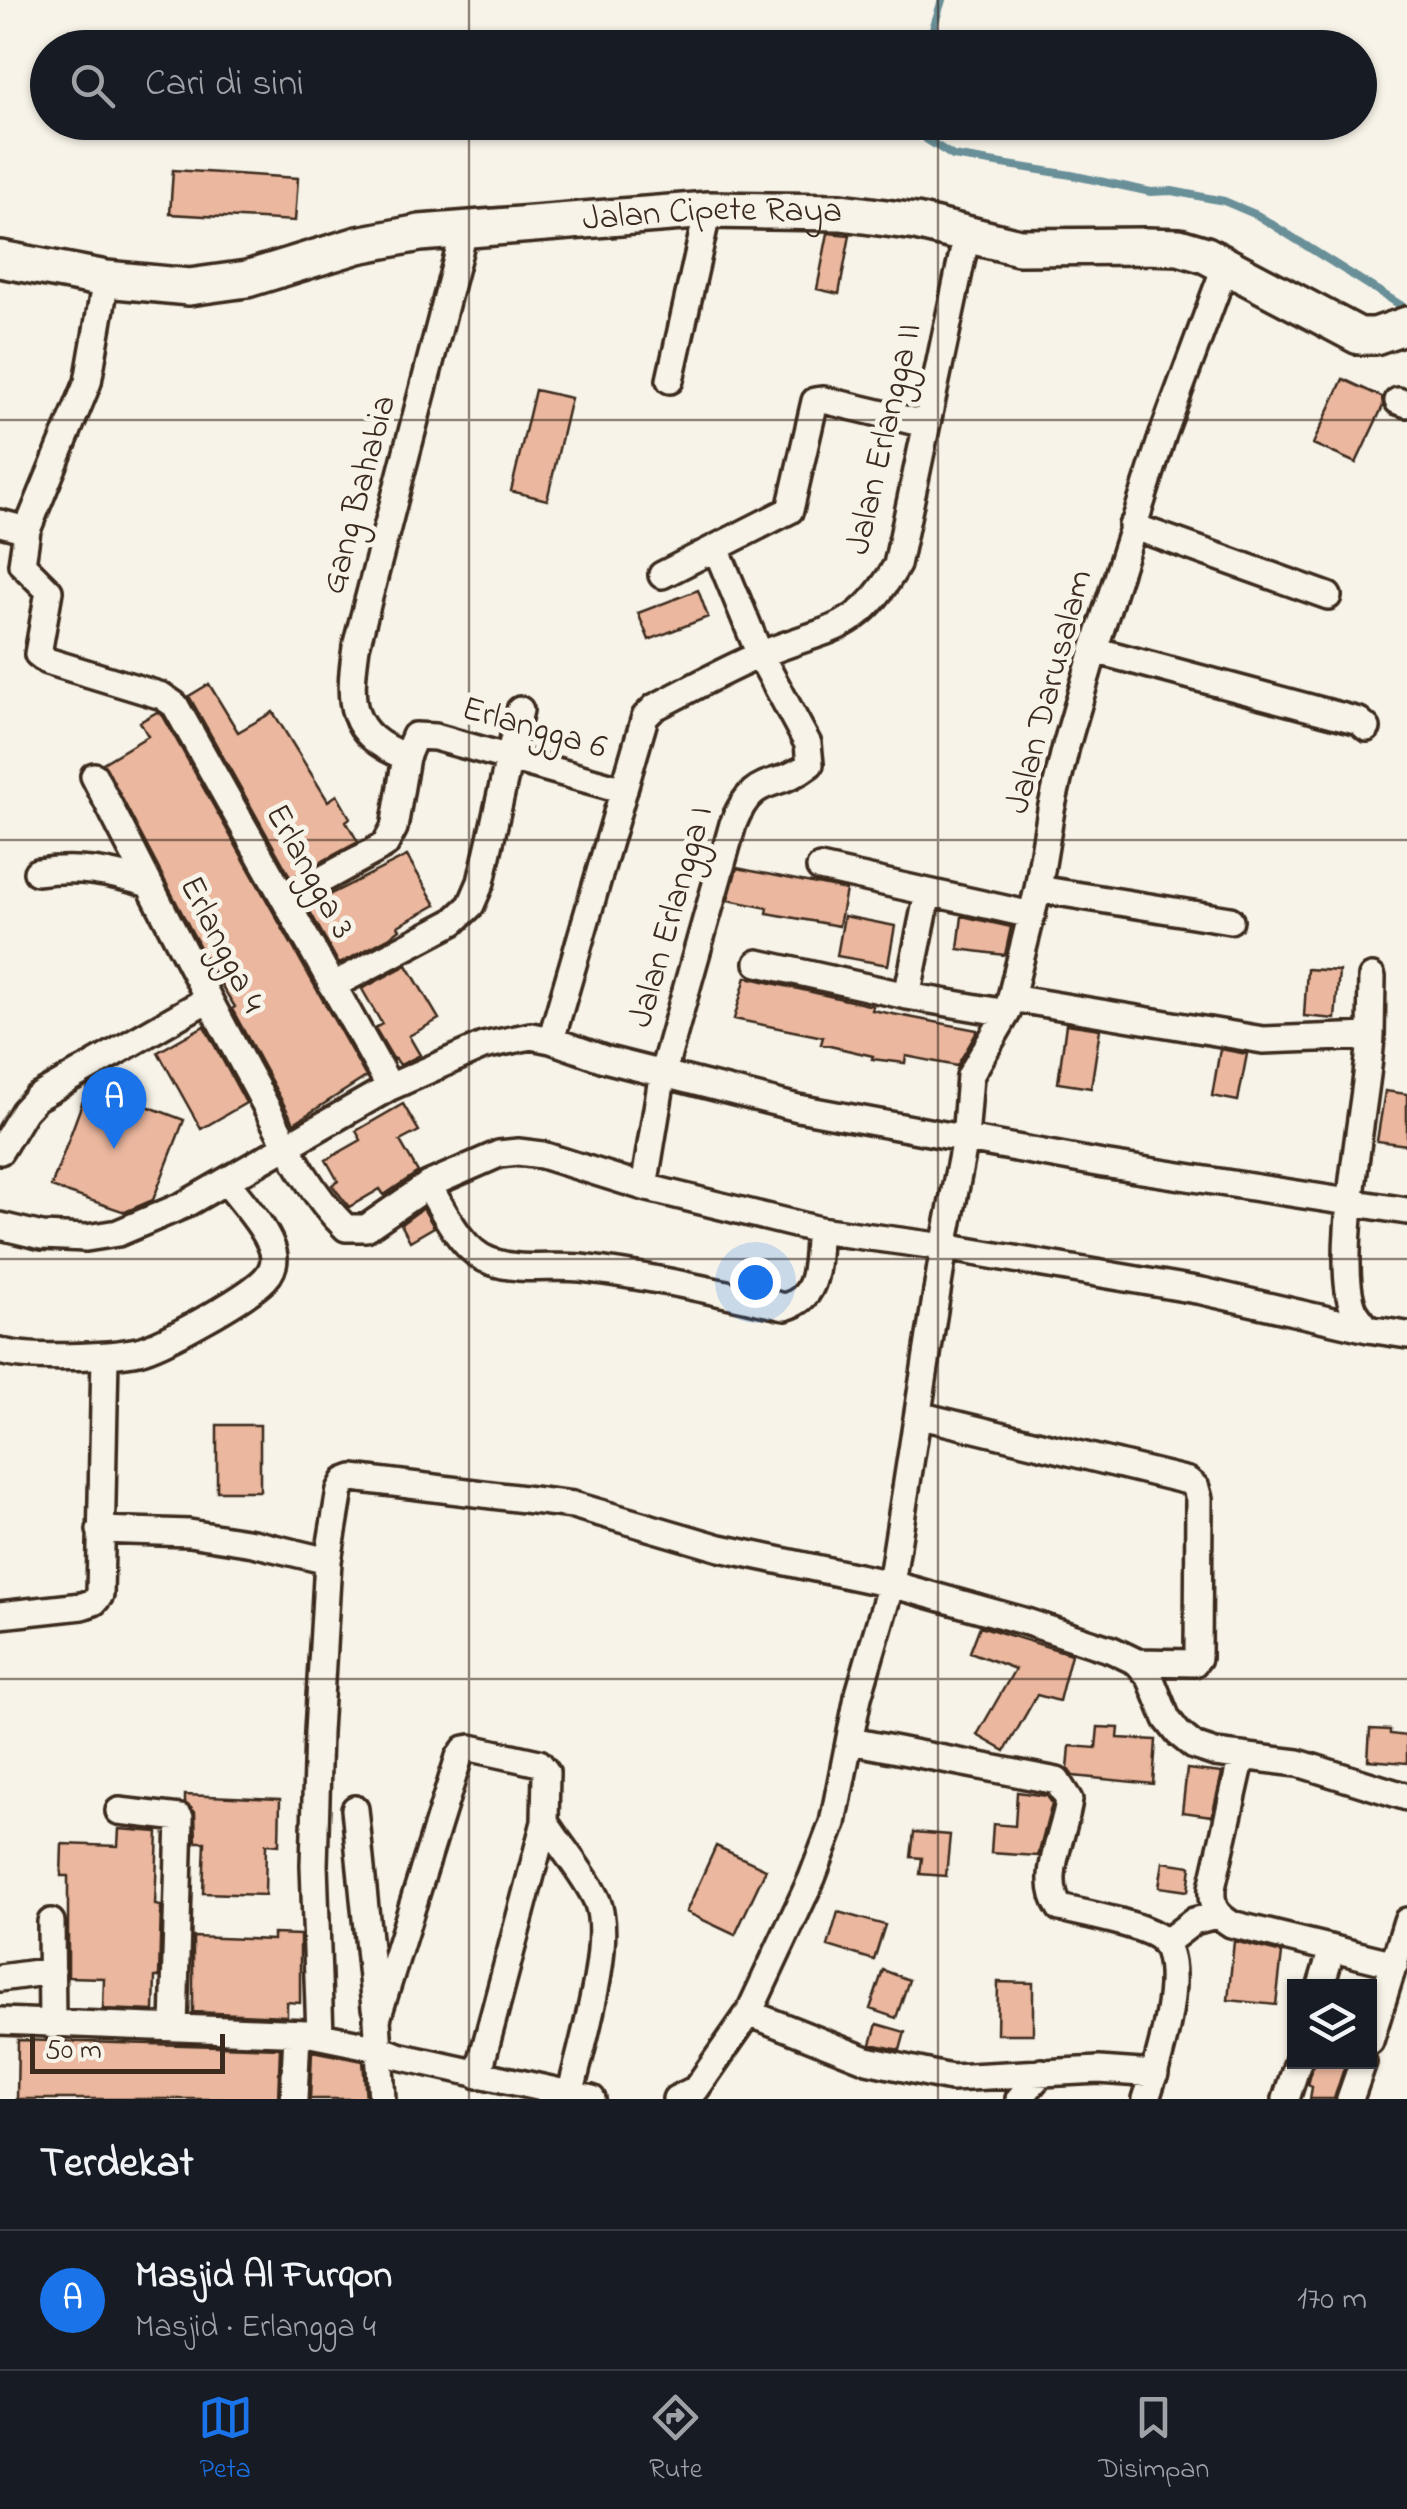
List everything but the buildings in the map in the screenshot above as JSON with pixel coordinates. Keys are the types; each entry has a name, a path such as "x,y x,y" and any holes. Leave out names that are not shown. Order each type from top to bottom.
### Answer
{"main road":[{"name":"Jalan Cipete Raya","path":"0,259 106,279 189,287 247,279 358,246 465,228 708,210 842,212 881,216 1019,246 1178,248 1206,255 1359,336 1404,329"}],"street":[{"path":"670,380 708,210"},
{"name":"Gang Bahabia","path":"406,757 367,736 358,721 350,689 356,646 465,228"},
{"name":"Jalan Erlangga II","path":"552,1040 645,717 655,707 760,655 852,620 871,605 897,564 967,234"},
{"name":"Jalan Darusalam","path":"676,2099 696,2089 750,2013 833,1823 858,1697 891,1584 965,1139 970,1076 1009,1005 1038,889 1051,810 1094,650 1174,401 1225,267"},
{"path":"0,523 27,530 88,382 106,279"},
{"path":"662,575 790,510 815,401 926,424"},
{"path":"1132,526 1328,596"},
{"name":"Erlangga 3","path":"27,530 22,564 50,591 38,649 42,658 162,696 175,705 390,1087"},
{"path":"716,548 760,655"},
{"path":"1094,650 1314,708 1367,728"},
{"name":"Jalan Erlangga I","path":"663,1072 726,842 742,801 755,788 810,764 808,744 760,655"},
{"path":"332,986 453,922 471,905 480,882 520,710"},
{"name":"Erlangga 6","path":"406,757 411,742 422,735 624,790"},
{"path":"285,900 385,845 394,828 406,757"},
{"name":"Erlangga 4","path":"94,776 208,999 288,1146 330,1210 346,1228 366,1228 428,1185"},
{"path":"820,868 1032,915"},
{"path":"37,872 86,869 150,884"},
{"path":"1038,889 1230,920"},
{"path":"907,996 928,893"},
{"path":"758,963 907,996 1009,1005 1263,1040 1371,1036"},
{"path":"1368,1329 1353,1308 1347,1263 1351,1203 1369,1080 1372,977"},
{"path":"0,1151 36,1098 208,999"},
{"path":"0,1226 42,1236 86,1238 118,1233 153,1220 390,1087 494,1043 531,1036 798,1108 1407,1211"},
{"path":"644,1187 663,1072"},
{"path":"819,1230 808,1294 800,1303 785,1307 634,1276 488,1261 468,1246 428,1185 498,1154 542,1155 644,1187 819,1230 1202,1290 1368,1329 1407,1334"},
{"path":"2,1359 105,1356 141,1350 246,1294 265,1278 274,1256 269,1240 226,1180"},
{"path":"0,1615 82,1606 100,1595 105,1356"},
{"path":"918,1415 1188,1481 1196,1488 1198,1658 1194,1663 1183,1664 1136,1662"},
{"path":"294,2099 309,2034 328,1561 340,1490 345,1481 366,1478 573,1504 720,1548 891,1584 1027,1622 1136,1662 1150,1677 1167,1719 1194,1746 1298,1763 1407,1796"},
{"path":"100,1530 190,1533 328,1561"},
{"path":"750,2013 866,2060 951,2078 1099,2070 1151,2087 1173,1976 1172,1954 1160,1936 1060,1908 1051,1895 1051,1876 1069,1800 1057,1781 851,1741"},
{"path":"376,2019 465,1749 538,1763 546,1772 545,1822 478,2074"},
{"path":"1242,1756 1212,1888 1216,1916 1231,1924 1395,1964"},
{"path":"355,1809 382,2099"},
{"path":"119,1812 180,1818 174,2027"},
{"path":"0,2022 309,2034 582,2096 602,1936 597,1902 545,1822"},
{"path":"1164,1944 1194,1922 1216,1916"},
{"path":"1377,2019 1407,1921"},
{"path":"51,1922 52,2025"},
{"path":"1323,1979 1332,1948"},
{"path":"0,1978 52,1971"},
{"path":"1286,2099 1296,2069"},
{"path":"1350,2099 1361,2069"},
{"path":"1019,2099 1042,2072"}],"waterway":[{"path":"933,30 942,0"},
{"path":"928,140 953,156 1151,192 1172,191 1224,201 1257,215 1402,306"}],"place":[{"name":"Masjid Al Furqon","path":"114,1149"}]}
